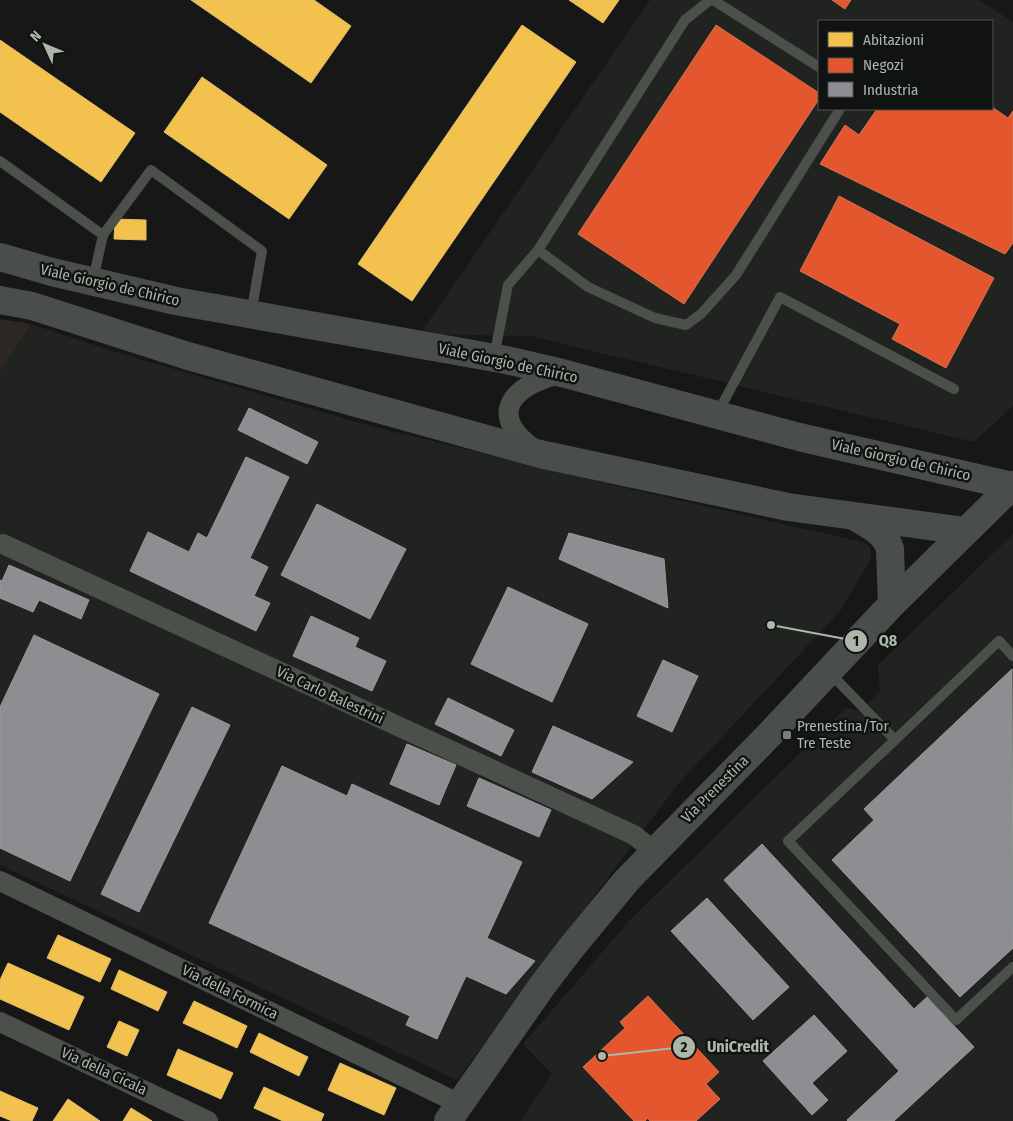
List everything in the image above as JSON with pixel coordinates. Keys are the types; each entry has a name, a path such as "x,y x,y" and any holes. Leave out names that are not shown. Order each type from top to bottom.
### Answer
{"street":[{"name":"Viale Giorgio de Chirico","path":"0,257 52,272 176,301 494,358 562,373 799,437 1012,485"},
{"path":"0,300 32,306 188,356 540,454 788,507 965,531"},
{"path":"540,454 522,441 512,428 509,416 511,405 518,393 531,384 542,378 562,373"},
{"name":"Via Prenestina","path":"454,1112 542,986 571,948 654,851 769,735 892,604 1012,485"},
{"path":"853,516 878,531 888,542 892,604"},
{"name":"Via Carlo Balestrini","path":"3,544 634,835 654,851"},
{"name":"Via della Formica","path":"0,881 454,1112"},
{"name":"Via della Cicala","path":"0,1022 208,1121"}],"lane":[{"path":"494,358 508,285 538,250 685,20 712,0 818,66"},
{"path":"538,250 588,287 656,318 686,325 702,314 736,275 839,110"},
{"path":"0,161 103,235"},
{"path":"92,282 103,235 151,170 262,251 250,315"},
{"path":"716,414 780,297 954,389"},
{"path":"1013,656 998,641 788,841 956,1020 1013,967"},
{"path":"828,671 895,740"}],"shaded area":[{"path":"650,0 979,0 1013,22 1013,406 974,442 530,336 420,334"},
{"path":"0,319 31,324 0,373"},
{"path":"31,324 112,351 374,427 651,494 863,542 870,547 871,559 841,610 678,784 457,1080 0,865 0,373"},
{"path":"1013,534 1013,1121 520,1121 552,1074 523,1044 630,920 846,708 860,711 880,691 878,665"}],"building: Abitazioni":[{"path":"191,0 314,0 351,26 311,83"},
{"path":"569,0 619,0 603,23"},
{"path":"522,25 576,62 412,301 358,264"},
{"path":"0,40 135,133 101,182 0,112"},
{"path":"202,77 327,165 289,219 164,132"},
{"path":"115,219 146,220 146,240 114,239"},
{"path":"58,935 111,959 100,982 47,958"},
{"path":"8,963 84,997 69,1030 0,999 0,980"},
{"path":"119,970 167,992 158,1011 111,989"},
{"path":"194,1001 247,1026 237,1048 183,1023"},
{"path":"119,1021 139,1030 127,1056 107,1047"},
{"path":"259,1033 308,1057 299,1076 250,1052"},
{"path":"178,1049 233,1073 221,1099 167,1075"},
{"path":"340,1063 396,1088 384,1115 328,1090"},
{"path":"264,1087 324,1114 321,1121 283,1121 254,1108"},
{"path":"0,1091 38,1108 32,1121 12,1121 0,1116"},
{"path":"68,1099 100,1121 53,1121"},
{"path":"131,1108 152,1121 123,1121"}],"building: Negozi":[{"path":"832,0 851,0 845,9"},
{"path":"716,25 818,92 818,101 684,304 578,234"},
{"path":"993,108 1008,118 1013,111 1013,243 1005,254 820,164 845,125 859,135 876,110 993,110"},
{"path":"839,196 994,278 946,368 892,339 900,324 800,271"},
{"path":"648,996 719,1072 706,1084 720,1099 696,1121 650,1121 648,1118 645,1121 634,1121 583,1067 625,1028 620,1022"}],"building: Industria":[{"path":"249,408 318,442 307,464 238,430"},
{"path":"246,457 289,477 250,558 268,567 254,596 270,603 256,631 130,571 148,532 189,552 198,533 207,538"},
{"path":"317,504 406,549 370,619 281,575"},
{"path":"569,533 664,559 668,608 559,559"},
{"path":"9,565 89,600 81,619 39,600 33,612 0,598 0,580 2,581"},
{"path":"508,587 588,624 552,702 471,664"},
{"path":"311,616 359,638 355,647 386,661 372,691 293,656"},
{"path":"34,635 159,694 70,881 0,848 0,707"},
{"path":"663,660 698,676 672,732 637,716"},
{"path":"1012,669 1013,948 960,997 832,860 874,820 864,809"},
{"path":"448,698 514,730 501,756 435,724"},
{"path":"192,707 230,725 139,912 101,894"},
{"path":"553,726 633,762 592,799 532,772"},
{"path":"407,744 456,765 439,805 390,784"},
{"path":"282,766 347,796 352,784 522,862 487,938 535,961 506,994 466,976 437,1039 406,1025 410,1016 209,923"},
{"path":"479,778 551,810 539,837 467,806"},
{"path":"762,844 914,1009 927,997 974,1047 894,1121 847,1120 899,1071 724,880"},
{"path":"707,898 789,987 753,1020 671,931"},
{"path":"814,1015 847,1051 812,1083 828,1100 812,1115 763,1061"}],"place":[{"name":"Q8","path":"771,625"},
{"name":"Prenestina/Tor Tre Teste","path":"787,735"},
{"name":"UniCredit","path":"602,1056"}]}
